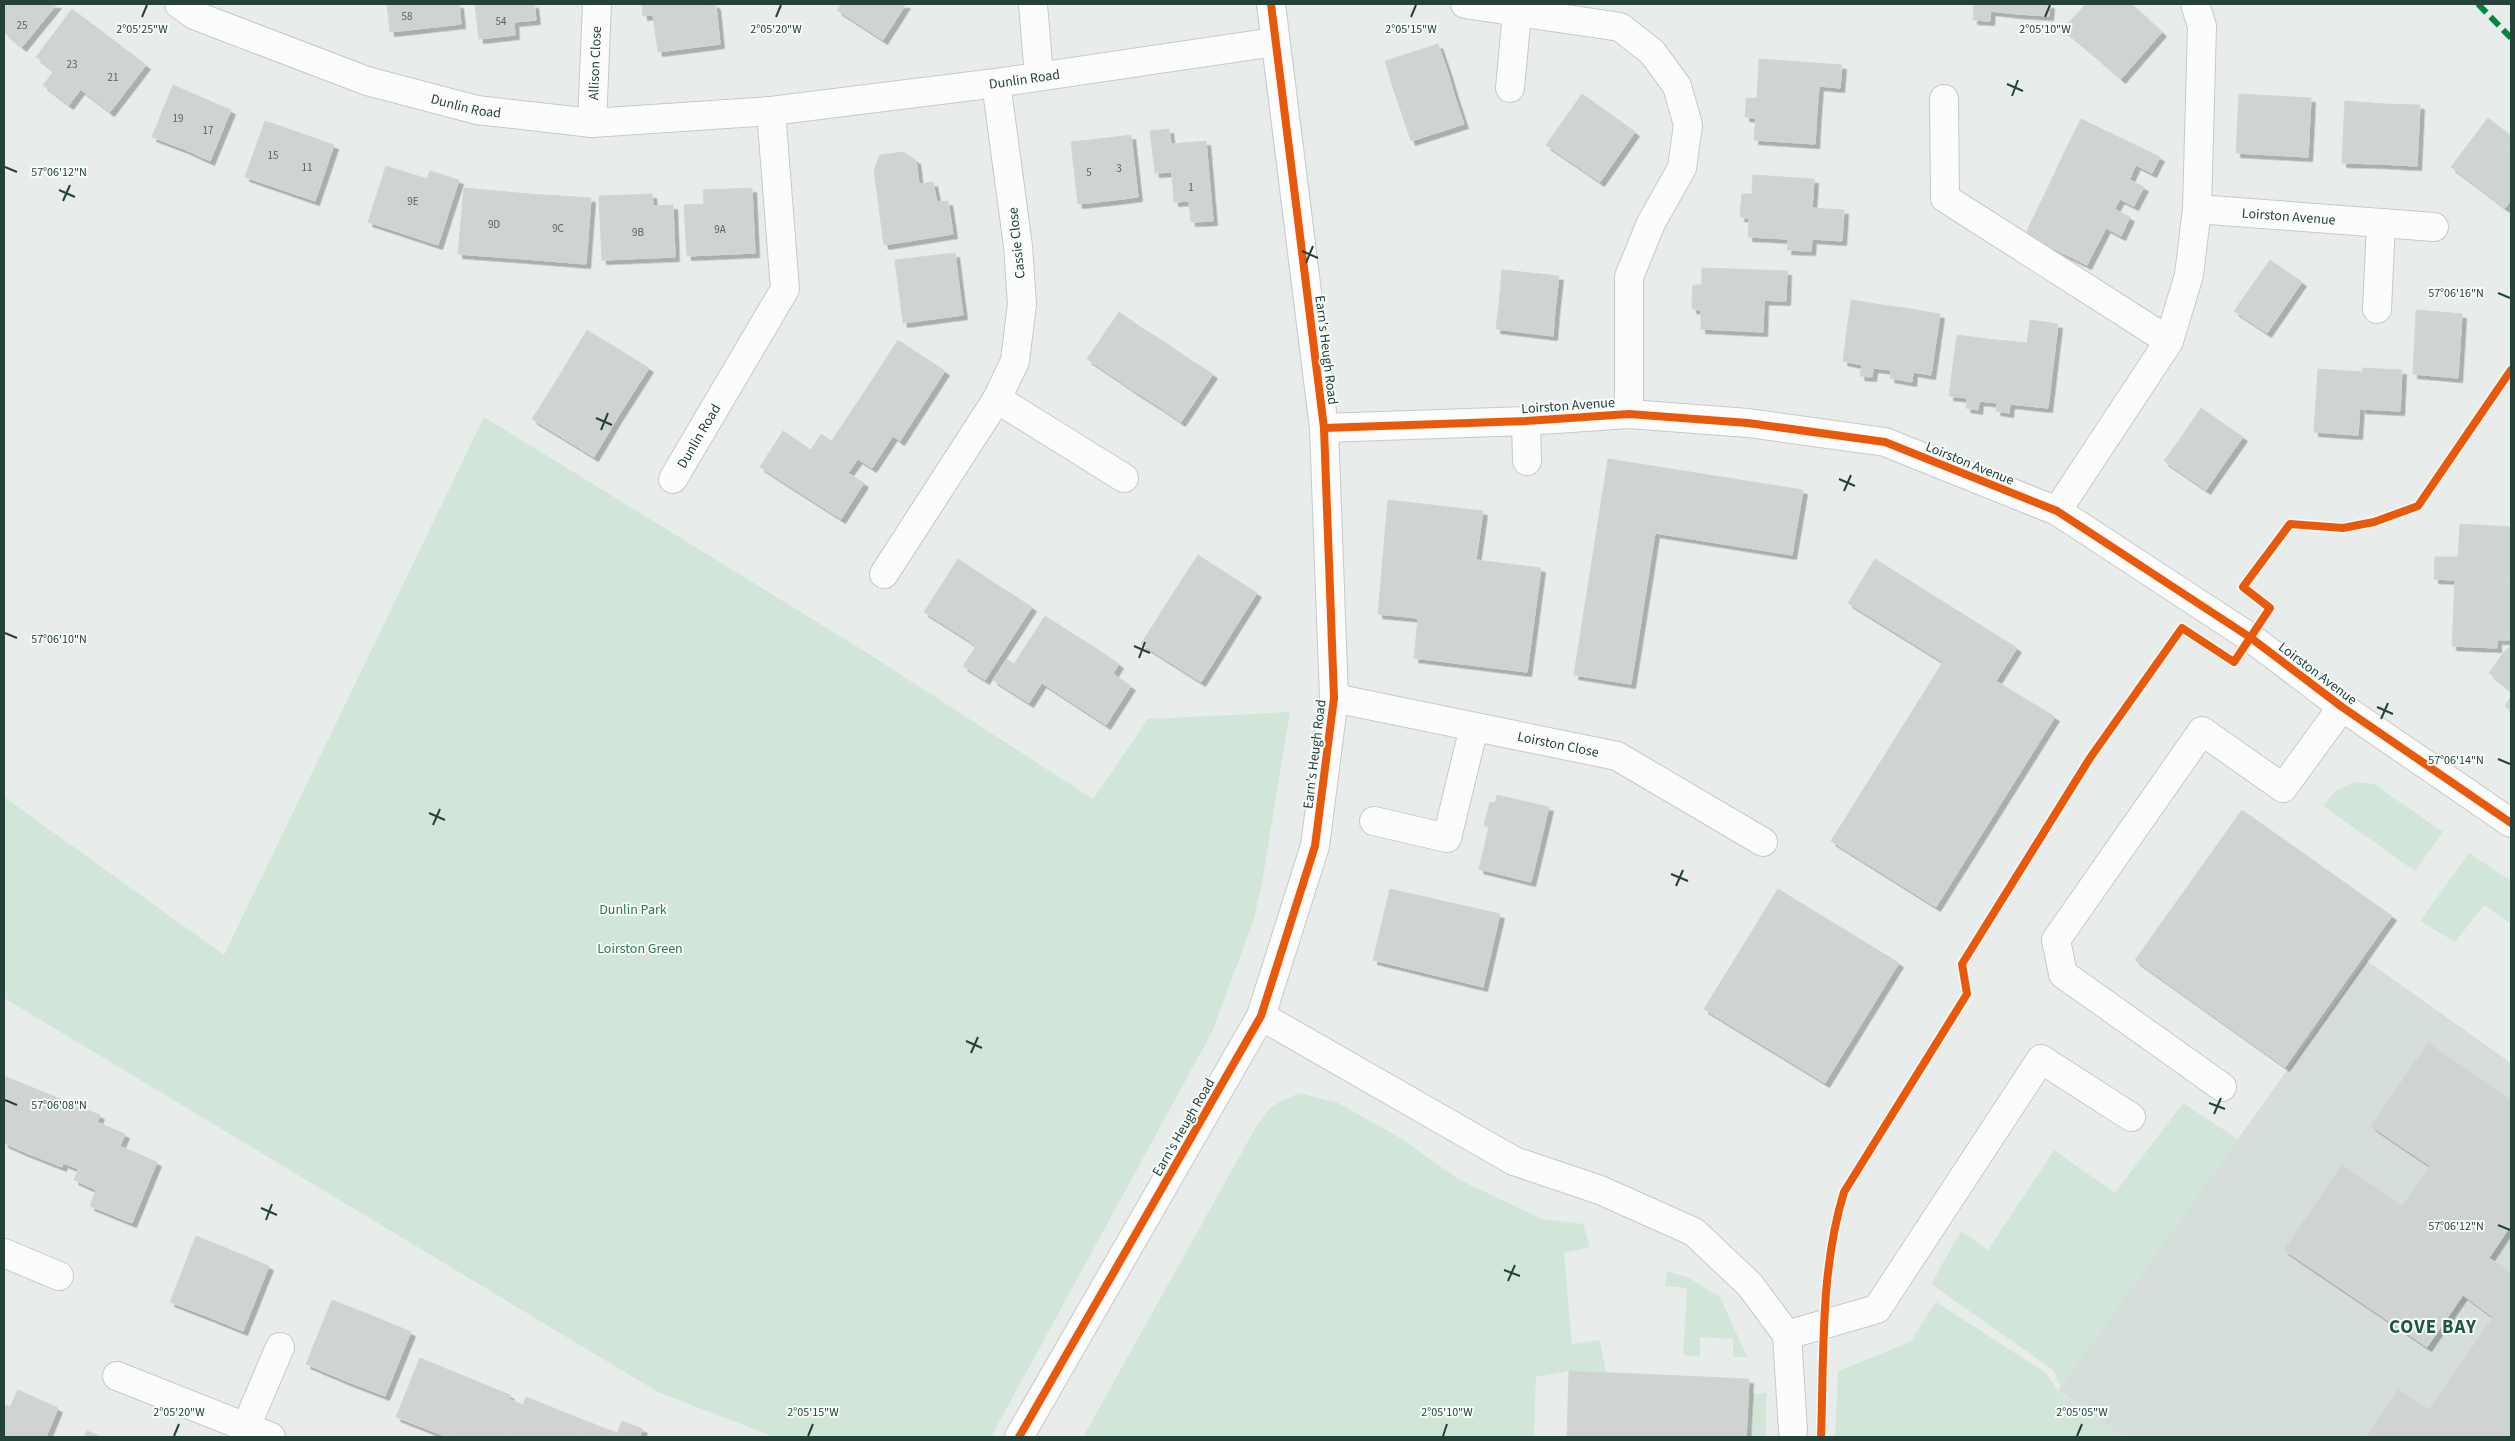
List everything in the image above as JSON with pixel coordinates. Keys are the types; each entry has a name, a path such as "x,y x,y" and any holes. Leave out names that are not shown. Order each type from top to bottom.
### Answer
{"street":[{"name":"Dunlin Road","path":"179,4 194,15 368,81 477,110 592,123 771,112 996,83 1275,42"},
{"name":"Allison Close","path":"592,123 596,4"},
{"path":"1033,4 1038,76"},
{"name":"Earn's Heugh Road","path":"1019,1437 1261,1016 1315,846 1334,698 1324,428 1271,4"},
{"name":"Loirston Avenue","path":"1465,4 1620,27 1652,52 1677,86 1688,125 1682,168 1651,223 1629,277 1630,414"},
{"path":"1510,88 1517,13"},
{"path":"2057,511 2169,341 2189,275 2197,209 2199,15"},
{"name":"Cassie Close","path":"884,574 996,399 1016,361 1022,304 1018,246 996,83"},
{"path":"1944,99 1945,198 2169,341"},
{"name":"Dunlin Road","path":"673,478 785,289 771,112"},
{"name":"Loirston Avenue","path":"2197,209 2434,227"},
{"path":"2377,309 2381,223"},
{"path":"996,399 1124,478"},
{"name":"Loirston Avenue","path":"1324,428 1526,421 1630,414 1748,423 1885,442 2057,511 2251,638 2342,707 2511,822"},
{"path":"1526,421 1527,461"},
{"name":"Loirston Close","path":"1334,698 1617,756 1763,842"},
{"path":"2222,1087 2063,974 2056,940 2202,731 2283,788 2342,707"},
{"path":"1374,821 1447,838 1474,727"},
{"path":"1261,1016 1514,1161 1600,1190 1694,1232 1750,1285 1787,1335 1793,1431"},
{"path":"1787,1335 1877,1309 2041,1059 2130,1116"},
{"path":"4,1253 59,1276"},
{"path":"246,1427 280,1347"},
{"path":"117,1376 272,1437"}],"shaded area":[{"path":"2366,960 2511,1063 2511,1437 2123,1437 2058,1390"}],"green space":[{"name":"Loirston Green","path":"484,417 869,654 1093,799 1148,719 1290,712 1263,877 1254,919 1212,1032 991,1437 774,1437 658,1392 4,998 4,797 224,955"},
{"path":"2355,782 2374,784 2443,832 2415,871 2323,806 2335,791"},
{"path":"2469,853 2511,881 2511,924 2484,905 2455,942 2420,921"},
{"path":"1299,1093 1338,1103 1402,1139 1458,1179 1542,1219 1583,1224 1590,1247 1564,1253 1572,1344 1600,1340 1606,1372 1569,1371 1536,1377 1534,1437 1083,1437 1257,1125 1272,1106"},
{"path":"2183,1103 2238,1139 2061,1387 2053,1370 1931,1284 1961,1231 1988,1250 2054,1150 2115,1193"},
{"path":"1667,1271 1689,1278 1720,1297 1747,1357 1733,1357 1733,1339 1700,1337 1700,1357 1683,1355 1687,1288 1665,1286"},
{"path":"1936,1302 2046,1373 2058,1391 2123,1437 1835,1437 1838,1371 1910,1342"},
{"path":"1766,1393 1766,1437 1750,1437 1752,1394"}],"building":[{"path":"4,4 15,4 4,18"},
{"path":"15,4 57,4 22,47 4,32 4,18"},
{"path":"387,4 424,4 426,28 390,32"},
{"path":"424,4 459,4 461,24 426,28"},
{"path":"475,4 534,4 536,20 514,22 515,35 479,39"},
{"path":"642,4 715,4 716,6 643,16"},
{"path":"841,4 906,4 883,40 837,10"},
{"path":"1974,4 1991,4 1990,21 1973,20"},
{"path":"1991,4 2018,4 2018,14 1990,11"},
{"path":"2018,4 2050,4 2049,16 2018,14"},
{"path":"2086,4 2131,4 2137,9 2093,54 2063,29"},
{"path":"716,6 720,44 658,52 653,15"},
{"path":"72,9 116,42 69,105 43,85 54,71 36,57"},
{"path":"2137,9 2162,32 2121,79 2093,54"},
{"path":"116,42 146,65 110,112 80,89"},
{"path":"1438,44 1447,70 1393,88 1385,61"},
{"path":"1759,59 1842,65 1840,88 1819,86 1817,111 1746,106 1746,98 1757,98"},
{"path":"1447,70 1455,97 1402,114 1393,88"},
{"path":"173,85 205,99 184,149 152,137"},
{"path":"1582,94 1609,113 1574,164 1546,145"},
{"path":"2239,94 2311,98 2308,157 2236,153"},
{"path":"1455,97 1464,124 1411,141 1402,114"},
{"path":"205,99 231,110 210,161 184,149"},
{"path":"2345,101 2384,104 2381,164 2342,163"},
{"path":"2384,104 2420,105 2417,166 2381,164"},
{"path":"1746,106 1817,111 1815,144 1754,140 1756,118 1745,117"},
{"path":"1609,113 1635,132 1600,182 1574,164"},
{"path":"2488,118 2511,136 2511,142 2478,187 2451,167"},
{"path":"2081,119 2160,157 2152,173 2136,165 2129,180 2066,149"},
{"path":"265,121 300,133 280,189 245,177"},
{"path":"1169,129 1171,144 1206,141 1213,221 1191,222 1189,201 1174,202 1172,172 1155,173 1150,131"},
{"path":"300,133 334,145 315,201 280,189"},
{"path":"1131,135 1138,197 1106,201 1099,139"},
{"path":"1099,139 1106,201 1078,204 1071,142"},
{"path":"2511,142 2511,200 2505,208 2478,187"},
{"path":"2066,149 2144,187 2134,206 2120,199 2114,210 2052,179"},
{"path":"903,152 916,160 919,184 933,182 937,202 948,201 953,234 884,245 874,170 880,155"},
{"path":"386,166 427,179 430,171 459,180 438,245 368,222"},
{"path":"1753,175 1814,179 1812,209 1741,204 1742,194 1752,194"},
{"path":"2052,179 2130,217 2121,236 2106,228 2087,265 2025,235"},
{"path":"464,188 530,194 525,259 458,254"},
{"path":"752,188 755,253 687,256 684,205 704,204 703,190"},
{"path":"530,194 591,198 586,264 525,259"},
{"path":"652,194 653,206 673,205 675,257 602,260 599,196"},
{"path":"1741,204 1844,210 1842,241 1812,239 1811,251 1787,250 1788,239 1748,237 1749,218 1740,217"},
{"path":"955,253 959,285 899,292 895,260"},
{"path":"2270,260 2302,282 2267,333 2234,311"},
{"path":"1702,268 1787,271 1786,301 1692,298 1693,285 1702,285"},
{"path":"1502,270 1559,276 1555,310 1499,304"},
{"path":"959,285 963,315 903,323 899,292"},
{"path":"1692,298 1764,300 1763,332 1701,329 1701,310 1692,309"},
{"path":"1851,300 1882,305 1872,377 1860,376 1862,365 1843,361"},
{"path":"1499,304 1555,310 1553,336 1496,329"},
{"path":"1882,305 1911,309 1901,380 1890,378 1891,370 1873,368"},
{"path":"1911,309 1940,314 1931,375 1913,372 1912,382 1901,380"},
{"path":"2416,310 2462,314 2458,378 2413,374"},
{"path":"1119,312 1142,328 1111,375 1087,359"},
{"path":"2030,320 2058,324 2048,408 2010,404 2017,342 2027,343"},
{"path":"1142,328 1166,343 1134,391 1111,375"},
{"path":"587,330 649,368 619,415 558,378"},
{"path":"1957,335 1987,339 1978,410 1966,408 1967,398 1949,396"},
{"path":"1987,339 2017,342 2009,413 1996,411 1997,403 1979,401"},
{"path":"898,340 945,371 916,416 869,385"},
{"path":"1166,343 1189,359 1158,406 1134,391"},
{"path":"1189,359 1213,374 1181,422 1158,406"},
{"path":"2363,368 2402,370 2400,411 2361,409"},
{"path":"2318,369 2362,372 2358,435 2314,432"},
{"path":"558,378 619,415 594,457 532,419"},
{"path":"869,385 916,416 900,441 893,436 872,468 831,442"},
{"path":"2201,408 2243,437 2224,464 2182,436"},
{"path":"783,431 811,450 821,434 858,459 848,473 864,483 841,519 760,467"},
{"path":"2182,436 2224,464 2206,490 2164,461"},
{"path":"1608,459 1803,490 1792,555 1655,533 1631,684 1574,675"},
{"path":"1388,500 1483,511 1476,560 1541,568 1527,672 1414,658 1418,618 1378,614"},
{"path":"2460,524 2511,527 2511,583 2434,579 2435,557 2458,557"},
{"path":"1198,555 1257,593 1238,623 1179,584"},
{"path":"958,559 999,586 965,638 924,612"},
{"path":"1875,559 2017,648 1996,681 2055,717 1936,907 1831,841 1943,662 1848,603"},
{"path":"2455,580 2511,583 2511,640 2497,640 2497,648 2452,646"},
{"path":"1179,584 1238,623 1220,652 1160,614"},
{"path":"999,586 1032,607 985,680 963,666 976,646 965,638"},
{"path":"1160,614 1220,652 1201,682 1141,644"},
{"path":"1045,616 1073,634 1029,703 993,680 1007,659 1014,664"},
{"path":"1073,634 1094,647 1062,696 1042,683"},
{"path":"2511,646 2511,691 2489,673 2504,652"},
{"path":"1094,647 1119,664 1113,674 1131,686 1106,725 1062,696"},
{"path":"2511,697 2511,711 2505,706"},
{"path":"1497,795 1549,807 1531,882 1479,869 1489,827 1484,825 1490,802 1495,803"},
{"path":"2242,810 2392,916 2285,1067 2135,960"},
{"path":"1390,889 1500,914 1483,987 1373,960"},
{"path":"1778,889 1899,963 1825,1083 1704,1009"},
{"path":"2428,1043 2511,1100 2511,1225 2489,1258 2511,1273 2511,1437 2366,1437 2398,1390 2429,1410 2493,1317 2463,1295 2427,1347 2284,1250 2342,1165 2402,1206 2430,1166 2371,1126"},
{"path":"4,1076 48,1094 24,1152 4,1143"},
{"path":"48,1094 100,1115 78,1169 63,1163 62,1167 24,1152"},
{"path":"97,1122 125,1134 120,1146 157,1162 132,1223 90,1206 96,1190 74,1180"},
{"path":"196,1236 233,1251 206,1316 170,1302"},
{"path":"233,1251 269,1266 243,1331 206,1316"},
{"path":"332,1300 373,1316 346,1381 306,1364"},
{"path":"373,1316 411,1332 385,1396 346,1381"},
{"path":"420,1358 471,1379 447,1437 396,1417"},
{"path":"1569,1371 1749,1379 1746,1437 1567,1437"},
{"path":"471,1379 510,1395 509,1399 523,1405 510,1437 447,1437"},
{"path":"18,1390 58,1408 46,1437 4,1437 4,1404 10,1407"},
{"path":"526,1397 583,1420 575,1437 510,1437"},
{"path":"583,1420 617,1433 622,1421 643,1429 639,1437 575,1437"},
{"path":"87,1431 102,1437 84,1437"}],"marked path":[{"path":"2478,4 2511,38"}],"cycle path":[{"path":"1019,1437 1261,1016 1315,846 1334,698 1324,428 1271,4"},
{"path":"1821,1437 1823,1344 1827,1282 1836,1222 1844,1192 1967,994 1962,964 2090,758 2182,628 2234,662 2270,608 2243,587 2290,524 2343,528 2374,522 2418,506 2511,370"},
{"path":"1324,428 1526,421 1629,414 1748,423 1885,442 2057,511 2251,638 2342,707 2511,823"}],"district":[{"name":"COVE BAY","path":"2433,1326"}],"park label":[{"name":"Dunlin Park","path":"633,909"}]}
